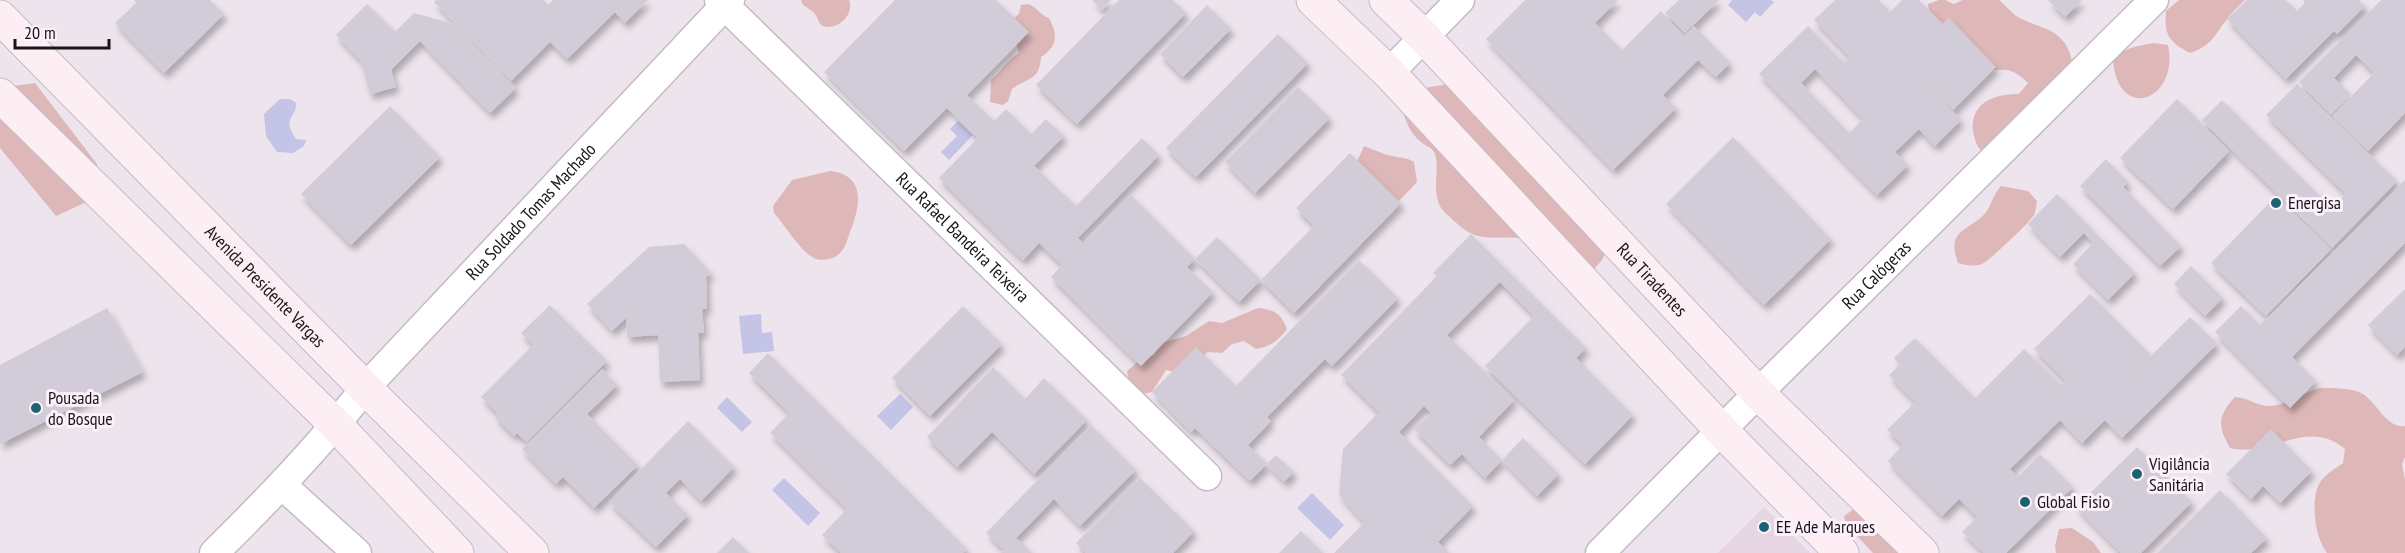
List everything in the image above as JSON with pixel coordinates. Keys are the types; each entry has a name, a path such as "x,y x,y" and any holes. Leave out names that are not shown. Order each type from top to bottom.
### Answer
{"main road":[{"path":"1313,0 1389,73 1722,431 1842,553"},
{"name":"Rua Tiradentes","path":"1386,0 1423,36 1758,393 1922,553"},
{"name":"Avenida Presidente Vargas","path":"0,17 365,388 532,553"},
{"path":"0,95 336,426 457,553"}],"street":[{"path":"1389,73 1460,0"},
{"name":"Rua Calógeras","path":"1600,553 2154,0"},
{"name":"Rua Soldado Tomas Machado","path":"214,553 283,486 336,426 365,388 725,2"},
{"name":"Rua Rafael Bandeira Teixeira","path":"725,2 1207,476"},
{"path":"283,486 357,553"}],"shaded area":[{"path":"801,0 849,0 850,11 839,24 823,26"},
{"path":"1939,0 1954,4 1963,0 1999,0 2017,16 2062,39 2072,60 2074,88 2072,96 2065,110 2048,122 2036,139 2002,154 1985,153 1979,148 1974,137 1973,122 1979,108 1990,99 2019,94 2028,83 2012,71 1982,72 1932,31 1928,4"},
{"path":"2179,0 2245,0 2204,47 2190,53 2177,45 2167,32 2166,11"},
{"path":"1028,4 1049,18 1055,40 1051,49 1041,57 1036,74 1012,89 1008,101 1003,105 990,102 991,80 1019,53 1015,40 1014,18 1019,14 1021,5"},
{"path":"2154,43 2168,45 2169,64 2165,79 2157,90 2147,97 2136,98 2126,93 2118,81 2113,61 2126,50"},
{"path":"35,83 97,164 100,196 56,216 0,148 0,88"},
{"path":"1452,84 1463,91 1472,115 1498,119 1607,248 1602,260 1593,270 1538,242 1519,238 1482,237 1473,234 1454,221 1441,208 1436,191 1435,154 1411,131 1402,107 1419,91"},
{"path":"1364,146 1414,162 1417,182 1398,202 1357,162"},
{"path":"830,171 850,179 858,194 858,203 854,222 844,248 835,257 820,260 809,255 798,244 774,213 773,206 792,180"},
{"path":"2001,186 2028,191 2037,201 2034,215 1982,264 1973,266 1958,263 1955,251 1957,236 1981,218"},
{"path":"1258,308 1276,313 1285,324 1287,329 1274,342 1256,349 1244,341 1232,344 1222,353 1208,352 1179,373 1166,370 1152,392 1137,395 1129,384 1127,371 1141,359 1154,355 1161,343 1186,336 1209,321 1222,323"},
{"path":"2323,388 2347,389 2361,393 2392,423 2405,426 2405,457 2402,464 2405,480 2405,553 2327,553 2323,547 2315,518 2317,488 2323,478 2343,463 2345,449 2331,440 2303,437 2245,450 2230,448 2226,440 2221,421 2225,409 2235,397 2272,406"},
{"name":"EE Ade Marques","path":"1764,507 1810,553 1717,553 1723,548"},
{"path":"1854,509 1875,526 1882,537 1893,546 1910,553 1873,553 1847,529 1844,516"},
{"path":"2072,528 2093,542 2101,553 2056,553 2055,546 2059,529"}],"water":[{"path":"1732,0 1771,0 1774,2 1760,17 1755,12 1746,22 1728,5"},
{"path":"280,99 290,99 296,103 290,126 296,139 306,140 304,146 293,153 277,152 266,136 264,114"},
{"path":"958,121 973,135 949,160 941,152 957,136 950,129"},
{"path":"761,314 762,333 772,332 774,351 743,354 739,316"},
{"path":"900,394 913,407 891,430 877,416"},
{"path":"727,397 752,422 742,432 717,408"},
{"path":"784,478 820,513 808,526 772,490"},
{"path":"1312,493 1344,525 1330,540 1297,508"}],"building":[{"path":"134,0 210,0 224,14 164,73 115,23 136,3"},
{"path":"436,0 544,0 548,5 553,0 648,0 625,23 615,12 567,59 550,42 511,81 434,2"},
{"path":"895,0 996,0 1029,32 967,95 994,121 1006,109 1031,134 1046,119 1064,136 1034,166 1076,206 1142,138 1159,155 1078,238 1083,244 1131,195 1195,259 1187,267 1213,292 1141,366 1051,277 1062,265 1039,243 1023,260 939,178 978,138 947,108 904,151 824,72"},
{"path":"1092,0 1111,0 1102,10"},
{"path":"1119,0 1173,0 1186,13 1077,124 1036,85"},
{"path":"1525,0 1618,0 1595,23 1622,50 1661,11 1684,36 1694,26 1730,63 1716,77 1698,60 1663,95 1676,108 1613,170 1486,39"},
{"path":"1679,0 1719,0 1685,33 1665,13"},
{"path":"1835,0 1879,0 1890,12 1902,0 1919,0 1943,24 1949,18 1996,67 1953,110 1928,86 1961,120 1935,146 1919,129 1895,152 1908,165 1877,195 1759,74 1808,26 1844,63 1850,57 1814,20","holes":["1815,69 1863,119 1849,133 1801,83"]},
{"path":"2048,0 2082,0 2065,17"},
{"path":"2247,0 2286,0 2297,11 2305,2 2303,0 2359,0 2365,6 2337,34 2334,31 2286,79 2227,19"},
{"path":"2381,0 2405,0 2405,113 2368,151 2332,116 2374,73 2356,55 2334,78 2351,95 2331,115 2299,82"},
{"path":"367,4 395,32 414,13 454,24 516,88 490,113 420,41 391,70 396,87 370,94 361,61 336,35"},
{"path":"1207,5 1231,29 1183,77 1160,54"},
{"path":"1278,34 1308,63 1196,177 1166,148"},
{"path":"2297,84 2397,181 2332,248 2202,120 2222,100 2332,208 2346,194 2266,115"},
{"path":"1298,87 1330,118 1255,193 1225,162"},
{"path":"2177,99 2229,151 2173,209 2120,158"},
{"path":"390,106 440,157 351,245 301,194"},
{"path":"1733,137 1831,239 1764,305 1666,204"},
{"path":"1350,153 1401,203 1294,313 1261,280 1314,226 1296,208"},
{"path":"2106,159 2128,182 2123,187 2181,246 2160,266 2080,186"},
{"path":"2405,180 2405,243 2292,357 2316,381 2290,408 2215,332 2241,306 2260,325"},
{"path":"2057,194 2135,273 2108,300 2073,264 2093,243 2084,233 2060,257 2028,224"},
{"path":"2276,196 2331,249 2266,316 2211,263"},
{"path":"1471,234 1586,348 1576,358 1633,415 1585,464 1485,366 1534,316 1500,282 1447,335 1514,400 1479,437 1502,460 1485,478 1462,454 1450,465 1414,429 1431,413 1424,406 1399,432 1473,506 1438,542 1449,553 1334,553 1364,523 1339,494 1343,449 1379,412 1341,375 1437,276 1433,273"},
{"path":"1217,237 1261,280 1239,302 1195,259"},
{"path":"684,244 711,273 706,277 707,309 702,309 704,333 698,333 700,380 660,382 658,335 627,337 626,318 612,331 587,304 649,247"},
{"path":"1359,260 1398,298 1332,366 1325,359 1267,417 1271,421 1248,445 1267,464 1250,481 1195,428 1191,432 1152,392 1196,347 1236,386"},
{"path":"2191,266 2223,298 2205,316 2174,284"},
{"path":"2405,289 2405,347 2397,355 2368,325"},
{"path":"2090,294 2151,355 2128,379 2190,317 2217,344 2122,438 2105,420 2082,443 2060,420 2010,469 2018,477 2040,454 2073,487 2006,553 1984,553 1962,532 1977,517 1959,499 1942,516 1888,461 1903,445 1887,430 1915,402 1889,375 1900,365 1928,393 1894,358 1915,338 1975,398 2024,349 2060,385 2065,380 2034,349"},
{"path":"550,305 607,361 527,442 517,433 514,436 495,417 498,414 481,397 533,345 521,333"},
{"path":"963,306 1002,344 930,416 892,378"},
{"name":"Pousada do Bosque","path":"107,308 143,372 0,444 0,365"},
{"path":"768,353 967,549 963,553 841,553 822,535 847,509 770,433 789,413 749,373"},
{"path":"993,367 1025,399 1044,378 1087,420 1034,474 992,432 957,467 927,437"},
{"path":"602,369 617,385 587,414 638,465 594,508 563,477 556,484 522,449"},
{"path":"688,421 734,467 701,501 680,479 666,493 688,515 656,547 609,502"},
{"path":"1091,425 1136,470 1080,526 1054,499 1016,538 1032,553 1001,553 1004,550 986,533"},
{"path":"2271,429 2312,471 2280,503 2263,486 2251,499 2226,474"},
{"path":"1523,438 1559,474 1537,496 1502,460"},
{"name":"Vigilância Sanitária","path":"2137,447 2192,502 2141,553 2121,553 2076,507"},
{"path":"1276,455 1294,472 1284,482 1267,464"},
{"path":"1140,478 1194,531 1173,553 1086,553 1076,543"},
{"path":"2220,490 2267,538 2251,553 2157,553"},
{"path":"1301,531 1323,553 1279,553"},
{"path":"733,537 749,553 717,553"}],"place":[{"name":"Energisa","path":"2276,203"},
{"name":"Pousada do Bosque","path":"36,408"},
{"name":"Vigilância Sanitária","path":"2137,474"},
{"name":"Global Fisio","path":"2025,502"},
{"name":"EE Ade Marques","path":"1764,527"}]}
